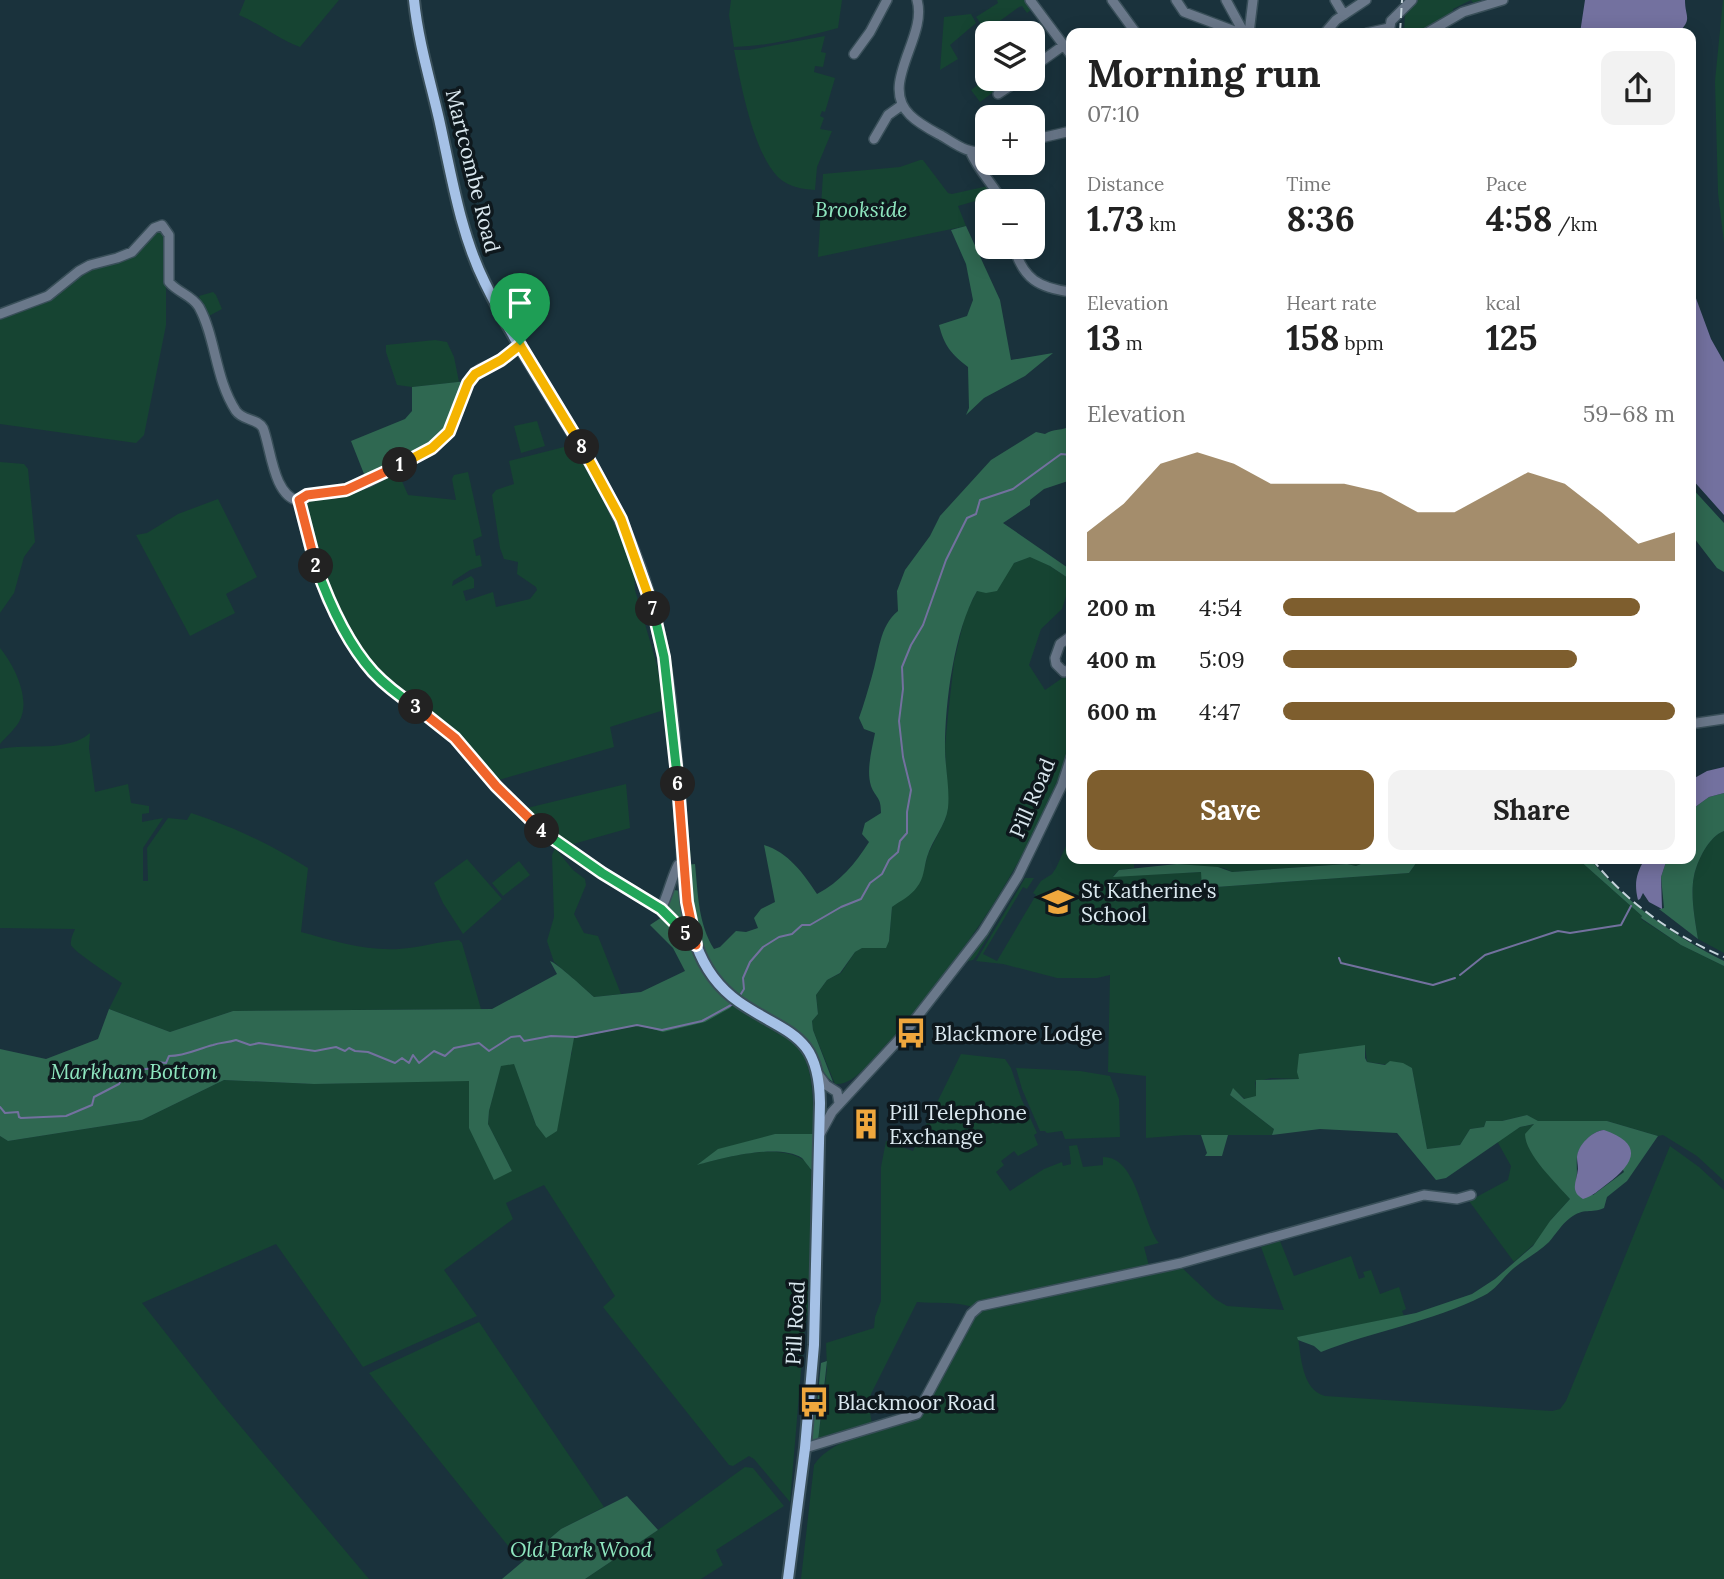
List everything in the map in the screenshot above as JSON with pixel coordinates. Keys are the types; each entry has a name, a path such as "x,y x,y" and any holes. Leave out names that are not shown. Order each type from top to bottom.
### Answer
{"main road":[{"name":"Martcombe Road","path":"414,0 451,172 472,250 486,285 586,453 617,511 647,588 666,669 690,922 696,945 720,985 733,997 794,1034 805,1047 818,1074 824,1108 820,1134"},
{"name":"Pill Road","path":"788,1579 806,1448 816,1312 820,1134"}],"street":[{"path":"854,54 877,21 887,0"},
{"path":"917,0 919,9 915,37 900,80 902,106 916,121 971,153 994,189"},
{"path":"1030,0 1066,48"},
{"path":"1112,0 1132,28"},
{"path":"1176,0 1184,12 1230,28"},
{"path":"1226,0 1241,28"},
{"path":"1245,28 1253,0"},
{"path":"1335,0 1344,15"},
{"path":"1329,28 1336,20 1366,0"},
{"path":"1390,28 1392,20 1412,0"},
{"path":"1436,28 1463,12 1503,0"},
{"path":"1045,59 1064,45"},
{"path":"998,94 1003,91"},
{"path":"874,139 888,115 902,106"},
{"path":"1045,138 1066,132"},
{"path":"971,153 975,152"},
{"path":"0,314 48,296 90,265 132,252 154,228 162,225 169,235 169,282 197,303 229,397 240,415 260,423 279,481 288,496 299,500"},
{"path":"1018,259 1023,271 1033,280 1044,286 1066,291"},
{"path":"299,500 307,495 333,493 368,482 432,448 449,432 471,377 480,369 501,360 520,345"},
{"path":"299,500 309,544 327,599 373,673 455,738 496,786 554,841 661,909 696,945"},
{"path":"1066,640 1060,644 1055,658 1060,669 1066,671"},
{"path":"1696,723 1724,719"},
{"name":"Pill Road","path":"824,1108 839,1103 869,1074 983,932 1028,856 1066,773"},
{"path":"661,909 672,886 675,871 678,865 684,863"},
{"path":"818,1074 826,1085 837,1092 839,1103"},
{"name":"Pill Road","path":"824,1108 837,1092 852,1088"},
{"path":"806,1448 917,1414 971,1314 980,1306 1181,1263 1424,1195 1457,1199 1471,1195"}],"green space":[{"path":"245,0 339,0 300,47 239,15"},
{"path":"731,0 842,0 838,28 773,43 734,47 729,15"},
{"path":"997,0 1026,0 1032,9 1027,13 1022,6 1000,21 979,21 976,17 998,3"},
{"path":"1417,0 1471,0 1453,9 1453,13 1428,28 1404,28 1405,14"},
{"path":"1723,0 1724,243 1718,193 1715,81"},
{"path":"971,14 975,24 950,45 958,59 940,70 944,17"},
{"path":"825,36 821,52 826,53 823,67 815,66 814,72 835,78 825,112 822,111 820,116 824,118 820,129 832,131 817,167 815,190 787,184 770,167 749,117 734,50 749,50"},
{"path":"975,87 975,91 995,91 980,102 971,90"},
{"name":"Brookside","path":"923,160 948,193 952,194 988,186 990,189 975,189 975,201 958,206 966,226 818,257 823,174 900,167"},
{"path":"966,226 975,246 975,259 981,259 1000,300 1011,360 1053,353 1025,376 984,398 966,415 969,408 968,367 949,349 939,325 967,316 973,300 966,264 951,230"},
{"path":"160,228 166,234 166,325 144,435 136,443 0,424 0,316 69,287 82,273 94,266 120,261"},
{"path":"213,292 222,309 205,318 199,296"},
{"path":"435,340 447,342 454,357 459,382 412,387 397,385 386,345"},
{"path":"467,381 447,430 431,446 366,479 351,441 405,419 412,411 412,387"},
{"path":"537,421 545,446 521,453 514,426"},
{"path":"1066,428 1066,482 1044,489 1030,500 1030,505 1003,523 1066,567 1066,577 1030,557 1014,563 997,591 977,591 969,607 952,668 947,710 945,748 948,808 945,820 929,851 917,887 892,907 886,948 862,948 855,952 840,973 827,980 816,995 818,1014 812,1021 813,1030 833,1082 797,1031 746,1001 727,985 711,964 699,942 691,918 686,865 695,864 702,919 714,949 720,947 736,931 746,932 758,928 754,918 761,909 775,902 764,845 788,858 817,894 833,884 852,865 869,842 862,834 865,823 881,813 869,773 875,733 864,729 859,718 883,632 898,611 897,591 905,570 930,536 940,516 991,460 1036,432 1045,434"},
{"path":"568,446 577,447 630,556 635,590 657,665 664,710 610,727 614,747 495,781 374,671 329,599 308,527 305,507 311,497 346,494 397,470 408,495 456,500 452,479 454,475 468,472 482,536 473,540 476,556 480,555 482,566 453,581 452,586 471,576 474,579 474,588 463,591 466,601 493,592 496,607 530,599 537,590 517,574 518,562 504,559 492,495 496,490 514,484 509,461"},
{"path":"0,462 24,464 28,469 35,542 24,557 14,593 0,613"},
{"path":"1696,492 1724,523 1724,572 1717,568 1696,541"},
{"path":"218,499 257,577 226,594 235,613 190,636 136,535 147,533 178,514"},
{"path":"1030,556 1066,577 1066,596 1062,609 1041,629 1029,665 1045,690 1066,675 1066,760 1028,844 976,930 893,1038 851,1080 835,1084 813,1030 812,1021 818,1014 816,995 827,980 841,973 855,952 862,947 889,941 892,907 922,876 948,806 945,746 954,662 965,615 977,591 1014,563"},
{"path":"0,648 16,673 23,704 19,722 0,744"},
{"path":"669,657 673,669 691,858 686,859"},
{"path":"90,733 89,748 95,792 128,784 131,803 149,806 149,813 142,814 142,822 163,818 143,848 143,881 148,881 147,848 168,818 187,820 191,813 223,824 308,868 301,932 350,945 386,949 459,940 481,1009 233,1011 170,1032 109,1009 122,983 73,948 71,941 75,929 0,928 0,749 59,745 81,739"},
{"path":"626,784 630,828 566,846 523,809"},
{"path":"1724,793 1724,831 1713,838 1704,850 1694,876 1694,916 1698,939 1659,909 1664,908 1661,877 1665,864 1696,864 1696,806 1709,797"},
{"path":"1724,831 1724,953 1698,939 1693,891 1694,876 1701,856 1713,838"},
{"path":"1066,846 1066,864 1134,864 1134,868 1119,870 1113,876 1202,872 1203,888 1409,873 1415,864 1584,864 1642,916 1641,919 1681,945 1724,966 1724,1181 1697,1156 1663,1135 1658,1136 1607,1121 1537,1121 1527,1115 1502,1121 1486,1121 1484,1127 1470,1129 1460,1145 1427,1149 1412,1068 1367,1062 1365,1046 1327,1051 1299,1079 1271,1078 1255,1082 1257,1096 1245,1099 1233,1089 1230,1095 1274,1129 1272,1135 1146,1138 1146,1076 1108,1072 1110,975 1097,978 1057,978 1003,964 976,961 1025,878 1034,878 1027,889 1023,887 983,954 997,961 1036,895 1033,893 1041,881 1056,868"},
{"path":"555,848 573,870 585,879 586,885 574,914 584,933 598,936 621,994 594,997 554,962 547,941 554,917 552,855"},
{"path":"467,859 502,899 463,934 434,883"},
{"path":"519,861 530,875 503,896 492,883"},
{"path":"1172,864 1347,864 1232,872 1224,868"},
{"path":"1177,864 1218,867 1232,872 1347,864 1415,864 1409,873 1202,888 1201,872 1113,877 1119,870"},
{"path":"1584,864 1594,864 1635,904 1687,941 1724,961 1724,966 1681,945 1641,918 1642,916"},
{"path":"1022,878 977,955 973,960 965,962 1019,879"},
{"path":"674,890 681,891 690,937 665,911"},
{"name":"Markham Bottom","path":"665,915 733,1004 705,1022 663,1032 639,1025 574,1038 557,1131 546,1138 536,1125 514,1064 501,1066 488,1124 512,1171 494,1180 469,1128 469,1081 314,1084 224,1080 142,1120 8,1141 0,1136 0,1049 46,1059 98,1039 109,1009 170,1032 233,1011 492,1009 557,974 550,961 594,997 641,992 685,971 673,948 650,925"},
{"path":"733,1004 777,1029 776,1033 789,1038 799,1047 806,1060 812,1091 813,1134 775,1134 700,1164 751,1153 779,1152 802,1159 813,1171 809,1305 790,1502 754,1459 749,1456 733,1466 729,1465 603,1307 615,1296 544,1185 506,1203 513,1219 444,1270 477,1316 363,1367 276,1244 142,1303 220,1402 369,1579 0,1579 0,1136 8,1141 142,1120 224,1080 314,1084 469,1080 469,1128 512,1171 488,1124 501,1065 514,1063 536,1125 572,1053 574,1038 639,1025 663,1030"},
{"path":"1365,1045 1367,1062 1385,1065 1390,1061 1412,1068 1427,1149 1460,1145 1470,1129 1484,1127 1486,1121 1502,1121 1527,1115 1538,1121 1607,1121 1658,1136 1627,1181 1607,1197 1604,1208 1579,1213 1570,1218 1545,1246 1514,1268 1488,1293 1443,1313 1321,1352 1297,1337 1416,1313 1472,1294 1495,1279 1533,1246 1550,1221 1570,1199 1543,1168 1526,1142 1525,1134 1534,1124 1520,1127 1446,1178 1436,1180 1397,1133 1320,1129 1272,1135 1274,1129 1230,1095 1233,1088 1244,1099 1256,1096 1256,1080 1299,1079 1299,1054","holes":["1604,1130 1624,1172 1593,1195 1576,1180 1580,1148 1587,1139"]},
{"path":"961,1054 1005,1059 1037,1133 1034,1135 1038,1145 1018,1156 1014,1151 1001,1161 1004,1165 996,1172 1010,1191 1044,1169 1062,1162 1063,1166 1071,1164 1069,1146 1077,1145 1083,1167 1103,1165 1103,1157 1115,1160 1124,1167 1159,1243 1144,1247 1149,1266 983,1301 973,1307 952,1303 917,1302 871,1394 869,1407 872,1424 818,1441 827,1369 826,1343 874,1328 881,1301 881,1167 886,1141 913,1151"},
{"path":"1016,1068 1080,1071 1110,1076 1119,1099 1120,1137 1065,1139 1062,1131 1040,1131"},
{"path":"1535,1124 1540,1165 1570,1199 1550,1221 1541,1238 1514,1262 1469,1201 1508,1180 1511,1166 1497,1141 1520,1127"},
{"path":"775,1134 813,1134 813,1171 802,1158 779,1152 750,1153 697,1165 718,1149"},
{"path":"1201,1135 1228,1135 1222,1156 1205,1156 1207,1153"},
{"path":"1670,1146 1724,1190 1724,1579 801,1579 814,1465 833,1447 876,1430 918,1419 978,1310 1180,1266 1215,1299 1227,1306 1284,1310 1261,1247 1280,1241 1294,1276 1351,1256 1359,1279 1365,1277 1363,1272 1371,1270 1380,1294 1399,1287 1406,1309 1402,1311 1404,1316 1298,1337 1304,1372 1317,1393 1325,1396 1552,1411 1560,1409 1566,1401"},
{"path":"479,1322 604,1507 561,1529 521,1562 369,1373"},
{"path":"827,1361 818,1441 812,1443 821,1363"},
{"path":"745,1467 753,1468 784,1506 716,1550 723,1565 701,1579 585,1579 658,1530"},
{"name":"Old Park Wood","path":"627,1496 658,1530 585,1579 502,1579 561,1529"}],"shaded area":[{"path":"1585,0 1685,0 1687,21 1683,28 1581,28"},
{"path":"1696,298 1711,339 1724,362 1724,515 1696,484"},
{"path":"1724,767 1724,793 1709,797 1696,806 1696,777"},
{"path":"1642,864 1665,864 1661,877 1662,909 1649,902 1643,893 1638,900 1636,889"},
{"path":"1604,1130 1625,1141 1630,1148 1629,1161 1617,1176 1596,1193 1583,1199 1575,1189 1578,1152 1590,1136"}],"waterway":[{"path":"739,997 744,989 743,978 750,962 763,947 779,937 792,934 802,925 810,925 861,899 870,883 882,874 889,860 898,852 900,841 907,833 911,790 903,757 899,721 903,689 902,667 923,625 946,560 967,518 976,514 980,500 1013,489 1061,454 1066,454"},
{"path":"1460,975 1485,955 1558,931 1570,933 1621,925 1631,906"},
{"path":"1339,958 1341,963 1433,985 1455,978"},
{"path":"0,1107 5,1113 18,1112 21,1118 66,1116 92,1105 94,1097 119,1084 123,1078 131,1078 140,1070 153,1069 157,1062 166,1063 169,1056 236,1040 250,1045 259,1043 315,1051 336,1047 345,1051 349,1048 395,1063 402,1058 409,1063 413,1055 419,1063 434,1051 445,1056 454,1048 479,1043 489,1051 511,1037 520,1036 524,1041 551,1036 576,1037 637,1025 662,1030 702,1021 733,1004"}],"railway":[{"path":"1400,28 1402,0"},
{"path":"1596,864 1620,890 1652,916 1687,939 1724,957"}],"place":[{"name":"St Katherine's School","path":"1058,902"},
{"name":"Blackmore Lodge","path":"911,1033"},
{"name":"Pill Telephone Exchange","path":"866,1124"},
{"name":"Blackmoor Road","path":"814,1402"}],"route":[{"path":"520,345 586,453 621,519 647,588 664,657 677,769 687,902 696,945 661,909 554,841 496,786 455,738 373,673 327,599 309,544 299,500 307,495 333,493 368,482 432,448 449,432 471,377 480,369 501,360 520,345"}]}
